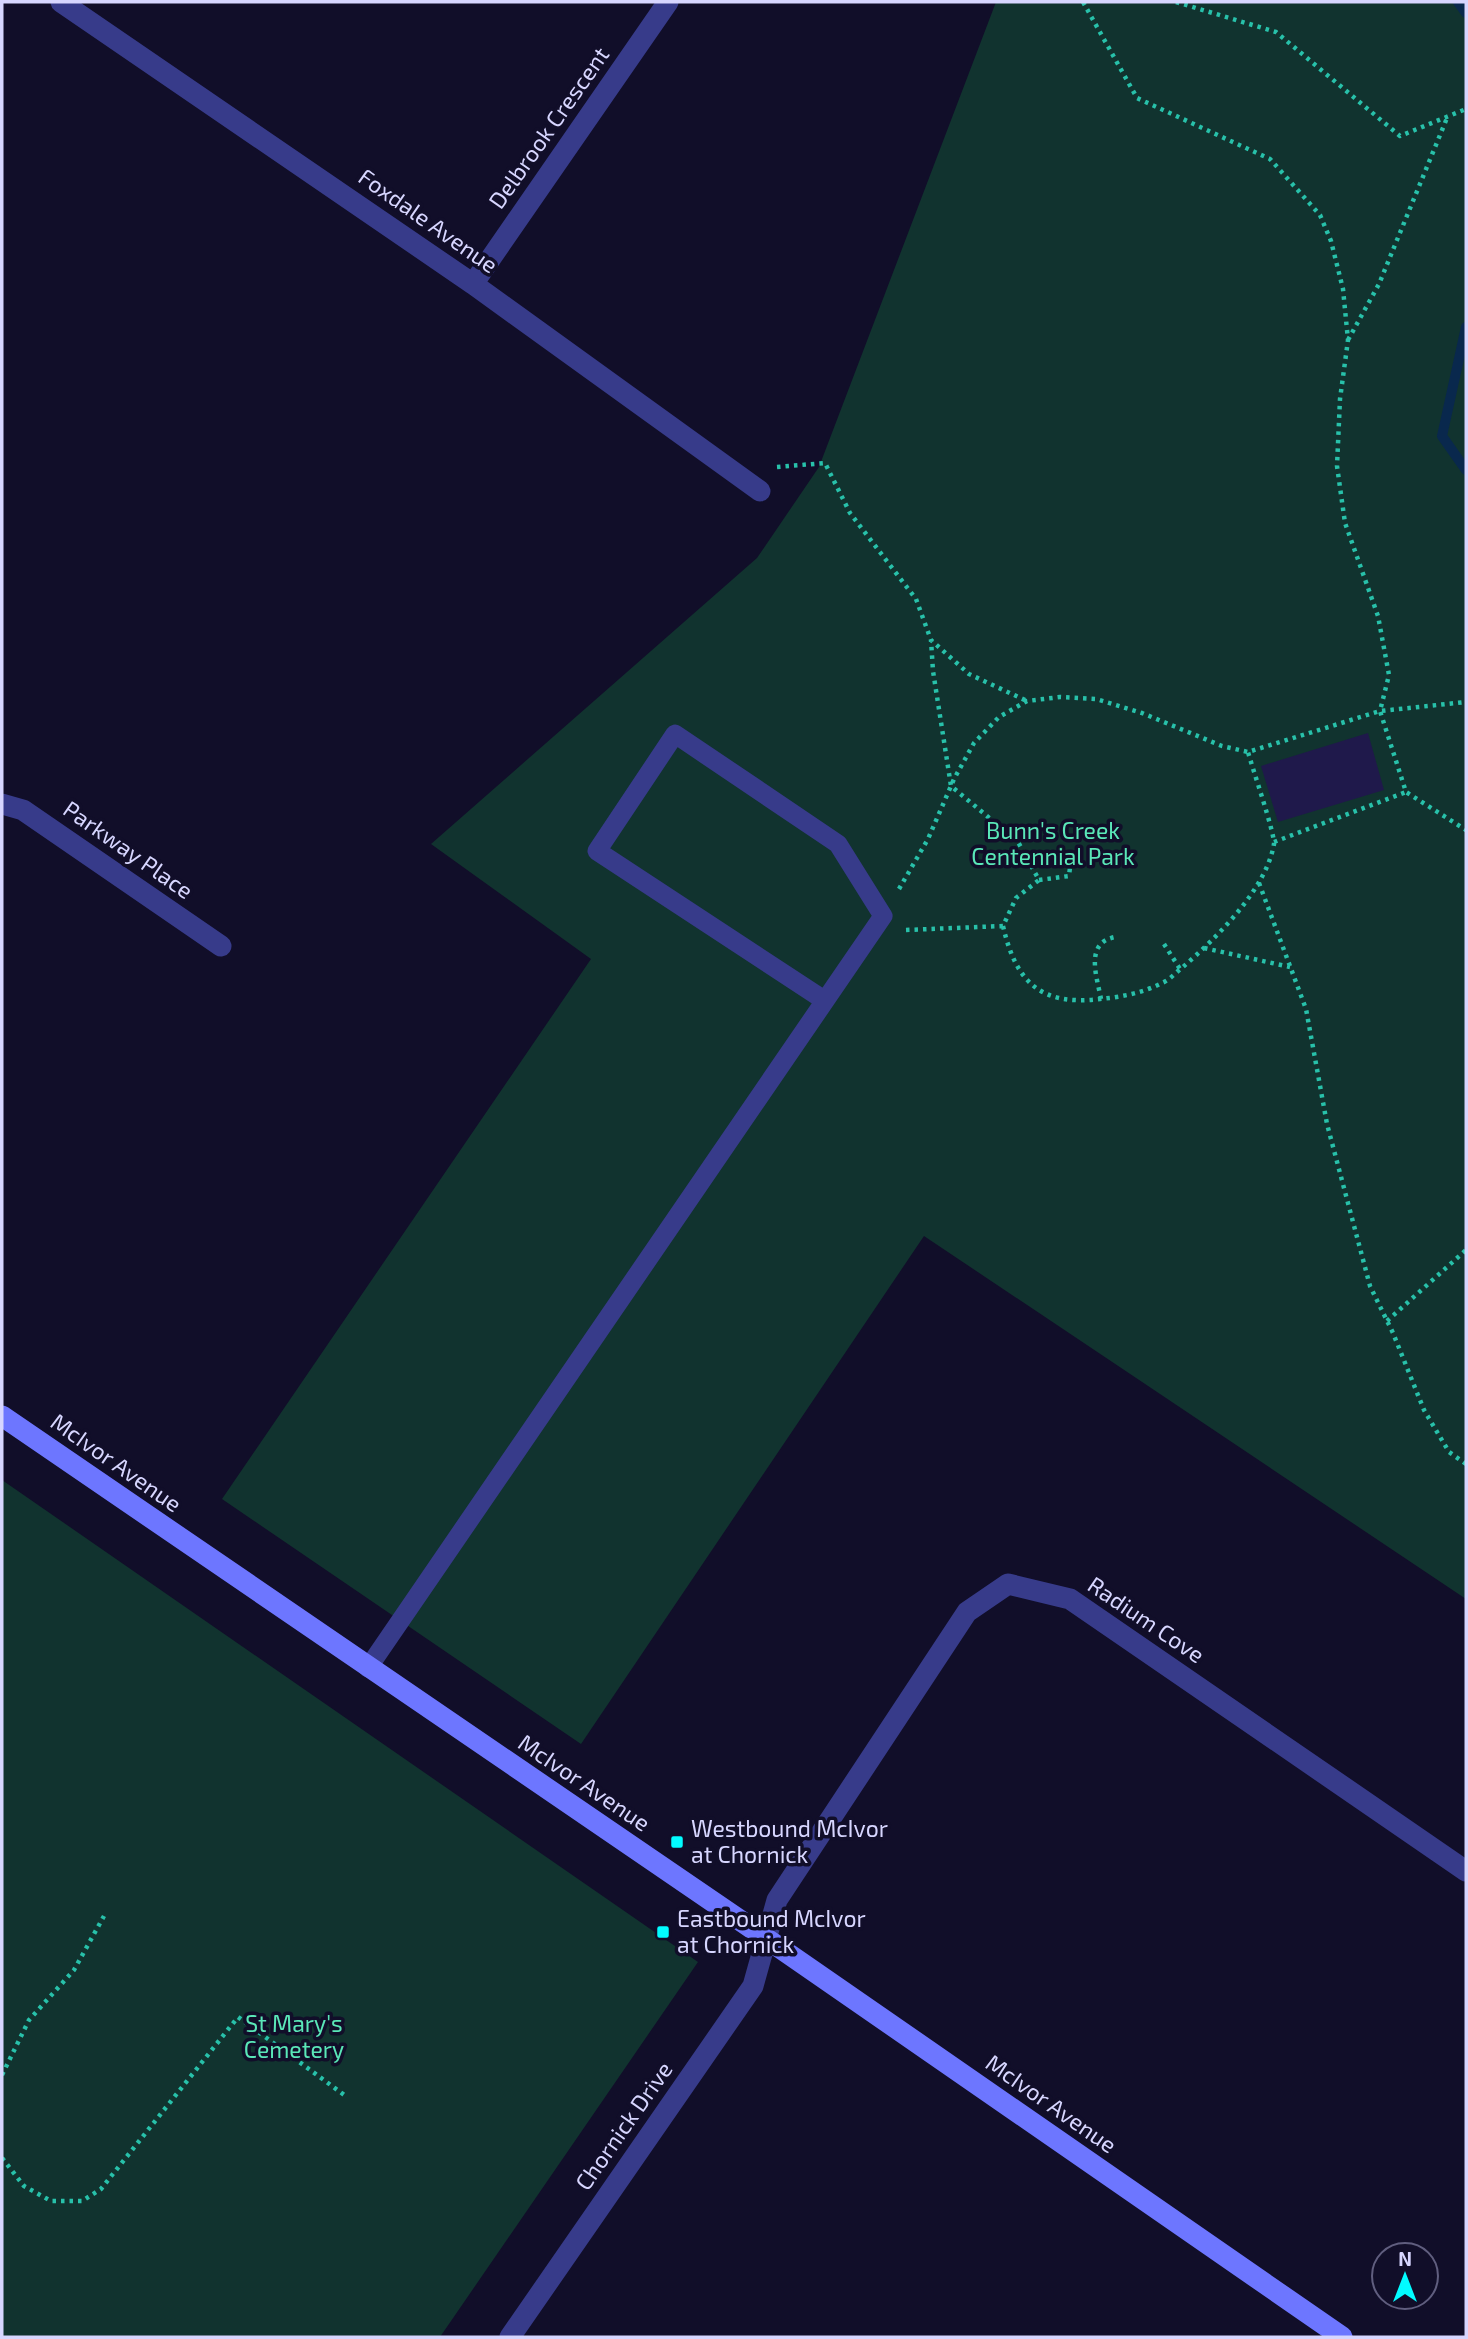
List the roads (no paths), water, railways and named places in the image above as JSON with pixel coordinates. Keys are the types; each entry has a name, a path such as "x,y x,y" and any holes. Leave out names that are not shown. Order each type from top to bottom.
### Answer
{"street":[{"name":"Foxdale Avenue","path":"61,2 473,284 760,491"},
{"name":"Delbrook Crescent","path":"473,284 668,2"},
{"name":"Parkway Place","path":"2,804 23,810 221,946"},
{"name":"McIvor Avenue","path":"2,1416 1342,2337"},
{"name":"Radium Cove","path":"766,1939 781,1894 967,1612 1008,1584 1070,1599 1466,1871"},
{"name":"Chornick Drive","path":"510,2337 753,1986 766,1939"}],"lane":[{"path":"368,1668 883,916 838,844 675,734 597,851 824,1000"}],"waterway":[{"path":"1458,2 1466,13"},
{"path":"1466,327 1442,436 1466,470"}],"place":[{"name":"Westbound McIvor at Chornick","path":"677,1842"},
{"name":"Eastbound McIvor at Chornick","path":"663,1932"}],"park label":[{"name":"Bunn's Creek Centennial Park","path":"1053,844"},
{"name":"St Mary's Cemetery","path":"294,2037"}]}
